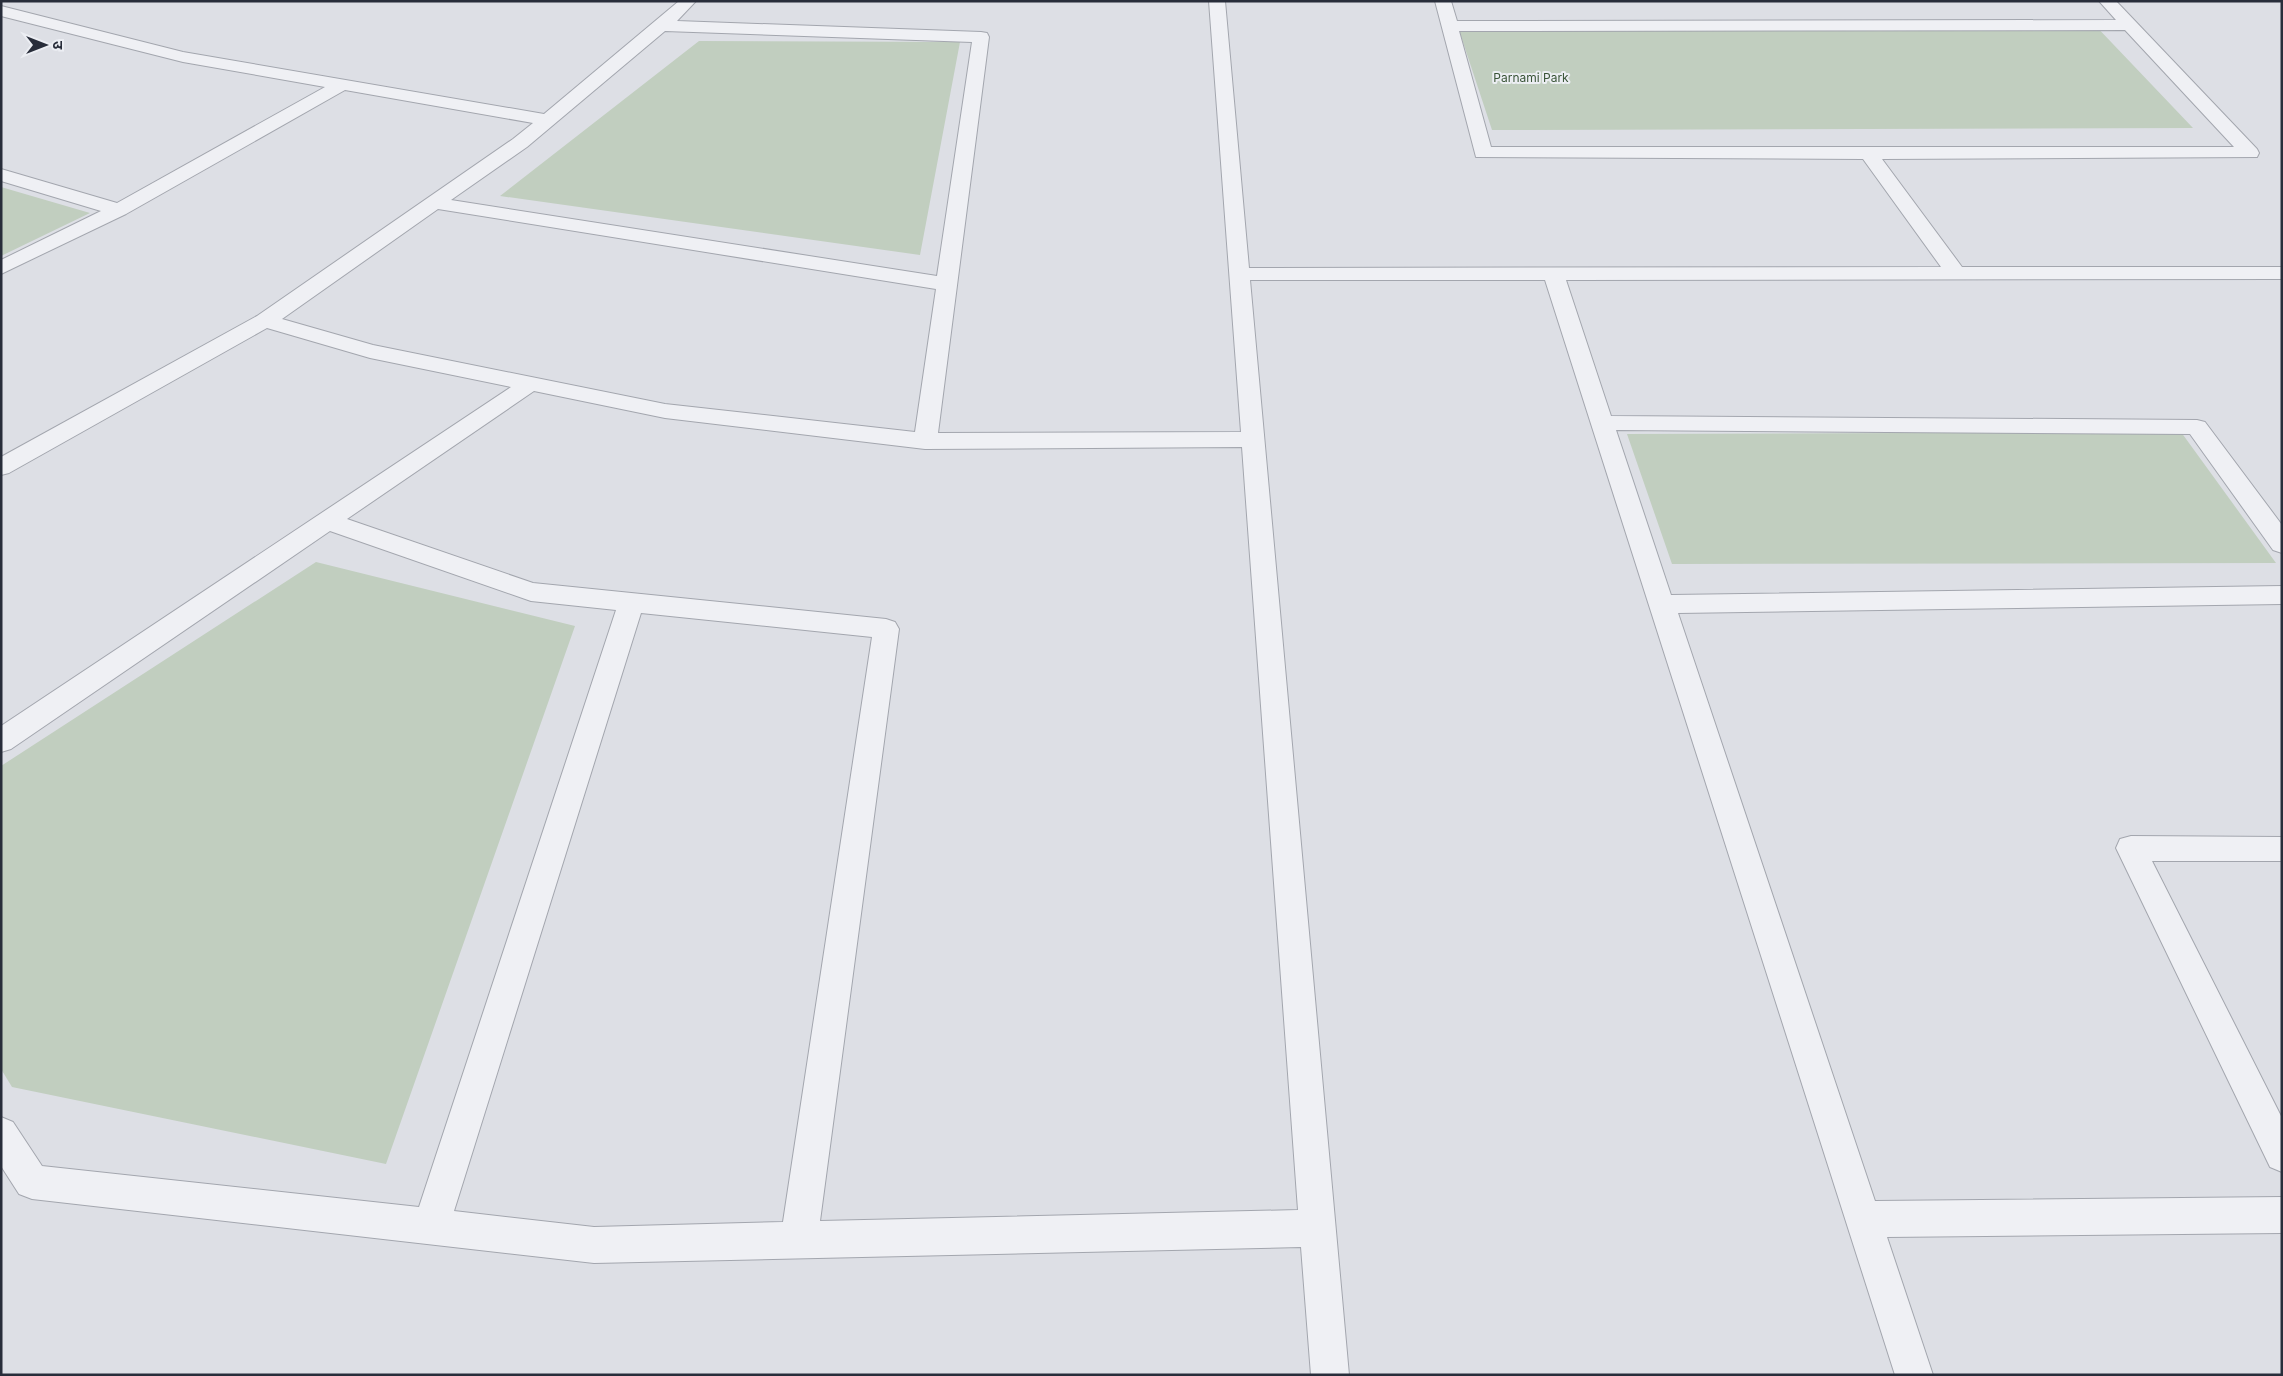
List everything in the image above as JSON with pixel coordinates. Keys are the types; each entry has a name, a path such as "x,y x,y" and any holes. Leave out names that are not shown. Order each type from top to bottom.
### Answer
{"street":[{"path":"1,467 264,321 520,143 663,26 688,1"},
{"path":"1217,1 1330,1375"},
{"path":"1443,1 1483,154 2250,154 2107,1"},
{"path":"1,11 183,57 548,120"},
{"path":"1449,26 2129,25"},
{"path":"663,26 981,37 924,441"},
{"path":"1,268 119,210 342,84"},
{"path":"1868,154 1956,273"},
{"path":"1,175 119,210"},
{"path":"434,203 946,284"},
{"path":"1553,273 1914,1375"},
{"path":"1240,274 2282,273"},
{"path":"264,321 370,351 665,411 924,441 1253,439"},
{"path":"1,741 530,384"},
{"path":"1601,423 2197,427 2282,544"},
{"path":"326,522 531,592 886,629 799,1240"},
{"path":"1662,604 2282,595"},
{"path":"432,1227 631,603"},
{"path":"2282,849 2131,848 2282,1155"},
{"path":"1,1134 32,1182 594,1245 1318,1228"},
{"path":"1863,1219 2282,1215"}],"green space":[{"name":"Parnami Park","path":"2092,22 2193,128 1492,130 1457,24"},
{"path":"699,41 960,42 920,255 500,196"},
{"path":"1,187 90,213 1,256"},
{"path":"2181,432 2276,563 1672,564 1627,434"},
{"path":"316,562 575,626 386,1164 12,1087 1,1069 1,766"}]}
